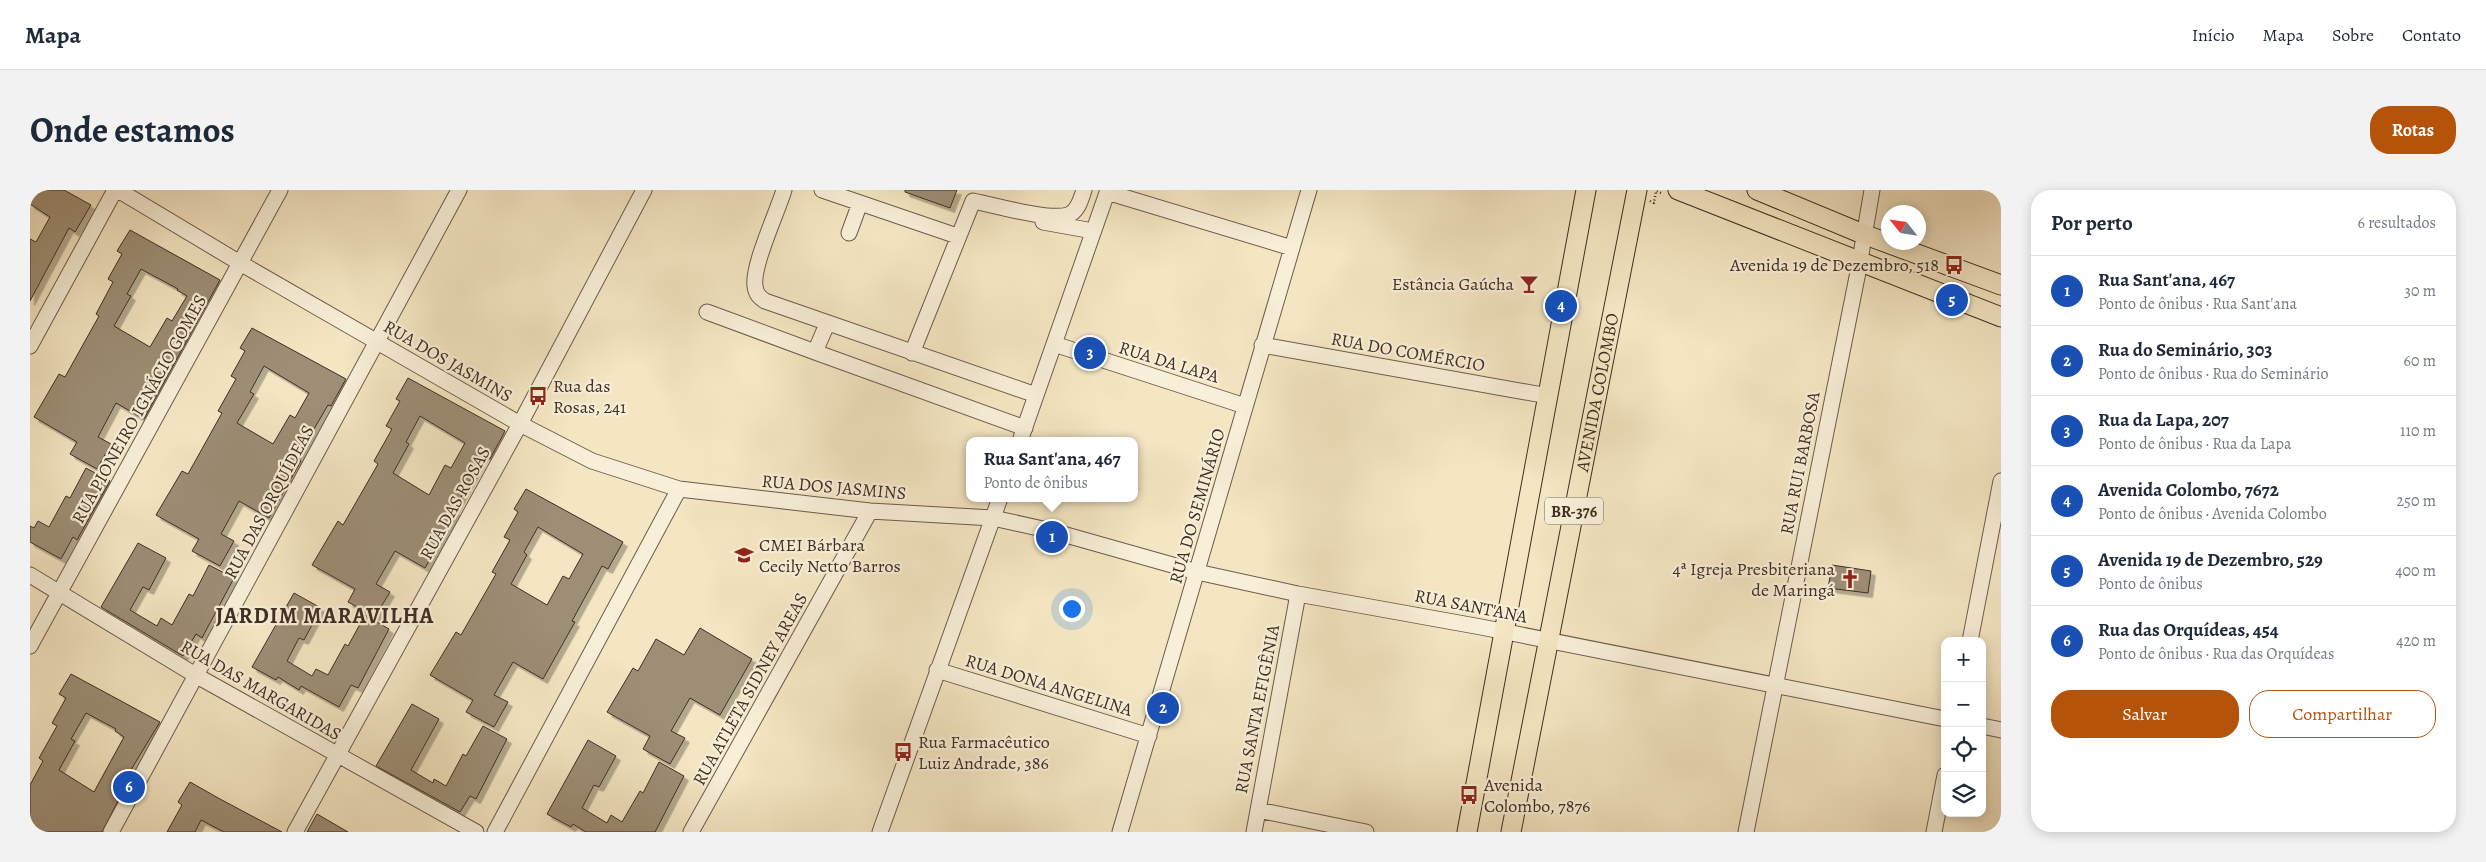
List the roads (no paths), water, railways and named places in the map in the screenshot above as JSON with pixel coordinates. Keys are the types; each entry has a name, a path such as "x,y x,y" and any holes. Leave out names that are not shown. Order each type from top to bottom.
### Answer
{"main road":[{"name":"BR-376","path":"1467,832 1586,190"},
{"name":"AVENIDA COLOMBO","path":"1511,832 1547,640 1637,190"},
{"path":"1678,190 2001,317"},
{"path":"1757,190 1863,234 2001,285"}],"street":[{"path":"30,346 114,190"},
{"name":"RUA DOS JASMINS","path":"118,190 240,263 520,424 592,461 679,489 870,511 993,518"},
{"name":"RUA PIONEIRO IGNÁCIO GOMES","path":"30,646 280,190"},
{"name":"RUA DAS ORQUÍDEAS","path":"111,832 197,676 376,341 460,190"},
{"name":"RUA DAS ROSAS","path":"295,832 520,424 644,190"},
{"path":"784,190 757,268 754,285 757,295 766,302 827,324 1036,395"},
{"path":"822,190 957,236"},
{"path":"912,353 957,236 973,201 1052,217 1069,215 1076,209 1084,190"},
{"name":"RUA DO SEMINÁRIO","path":"1120,832 1308,190"},
{"name":"RUA RUI BARBOSA","path":"1746,832 1860,262 1863,234 1872,190"},
{"path":"707,312 815,352 1022,434 1108,191 1292,248"},
{"path":"849,234 860,203"},
{"path":"969,209 1093,232"},
{"path":"815,352 827,324"},
{"name":"RUA DA LAPA","path":"1054,344 1245,406"},
{"name":"RUA DO COMÉRCIO","path":"1262,345 1548,396"},
{"path":"1971,637 2001,481"},
{"path":"495,832 679,489"},
{"path":"880,832 999,502"},
{"name":"RUA ATLETA SIDNEY AREAS","path":"692,832 870,511"},
{"name":"RUA SANT'ANA","path":"993,518 1052,531 1197,572 1298,594 1547,640 1941,718"},
{"name":"RUA DAS MARGARIDAS","path":"30,575 197,676 476,832"},
{"name":"RUA SANTA EFIGÊNIA","path":"1254,832 1298,594"},
{"name":"RUA DONA ANGELINA","path":"937,670 1149,736"},
{"path":"1986,727 2001,730"},
{"path":"1934,832 1941,796"},
{"path":"1258,810 1366,832"}],"place":[{"name":"Avenida 19 de Dezembro, 518","path":"1954,265"},
{"name":"Estância Gaúcha","path":"1529,284"},
{"name":"Avenida 19 de Dezembro, 529","path":"1952,300"},
{"name":"Avenida Colombo, 7672","path":"1561,306"},
{"name":"Rua da Lapa, 207","path":"1090,353"},
{"name":"Rua das Rosas, 241","path":"538,396"},
{"name":"Rua Sant'ana, 467","path":"1052,537"},
{"name":"CMEI Bárbara Cecily Netto Barros","path":"744,555"},
{"name":"4ª Igreja Presbiteriana de Maringá","path":"1850,579"},
{"name":"Rua do Seminário, 303","path":"1163,708"},
{"name":"Rua Farmacêutico Luiz Andrade, 386","path":"903,752"},
{"name":"Rua das Orquídeas, 454","path":"129,787"},
{"name":"Avenida Colombo, 7876","path":"1469,795"}],"district":[{"name":"JARDIM MARAVILHA","path":"325,615"}]}
